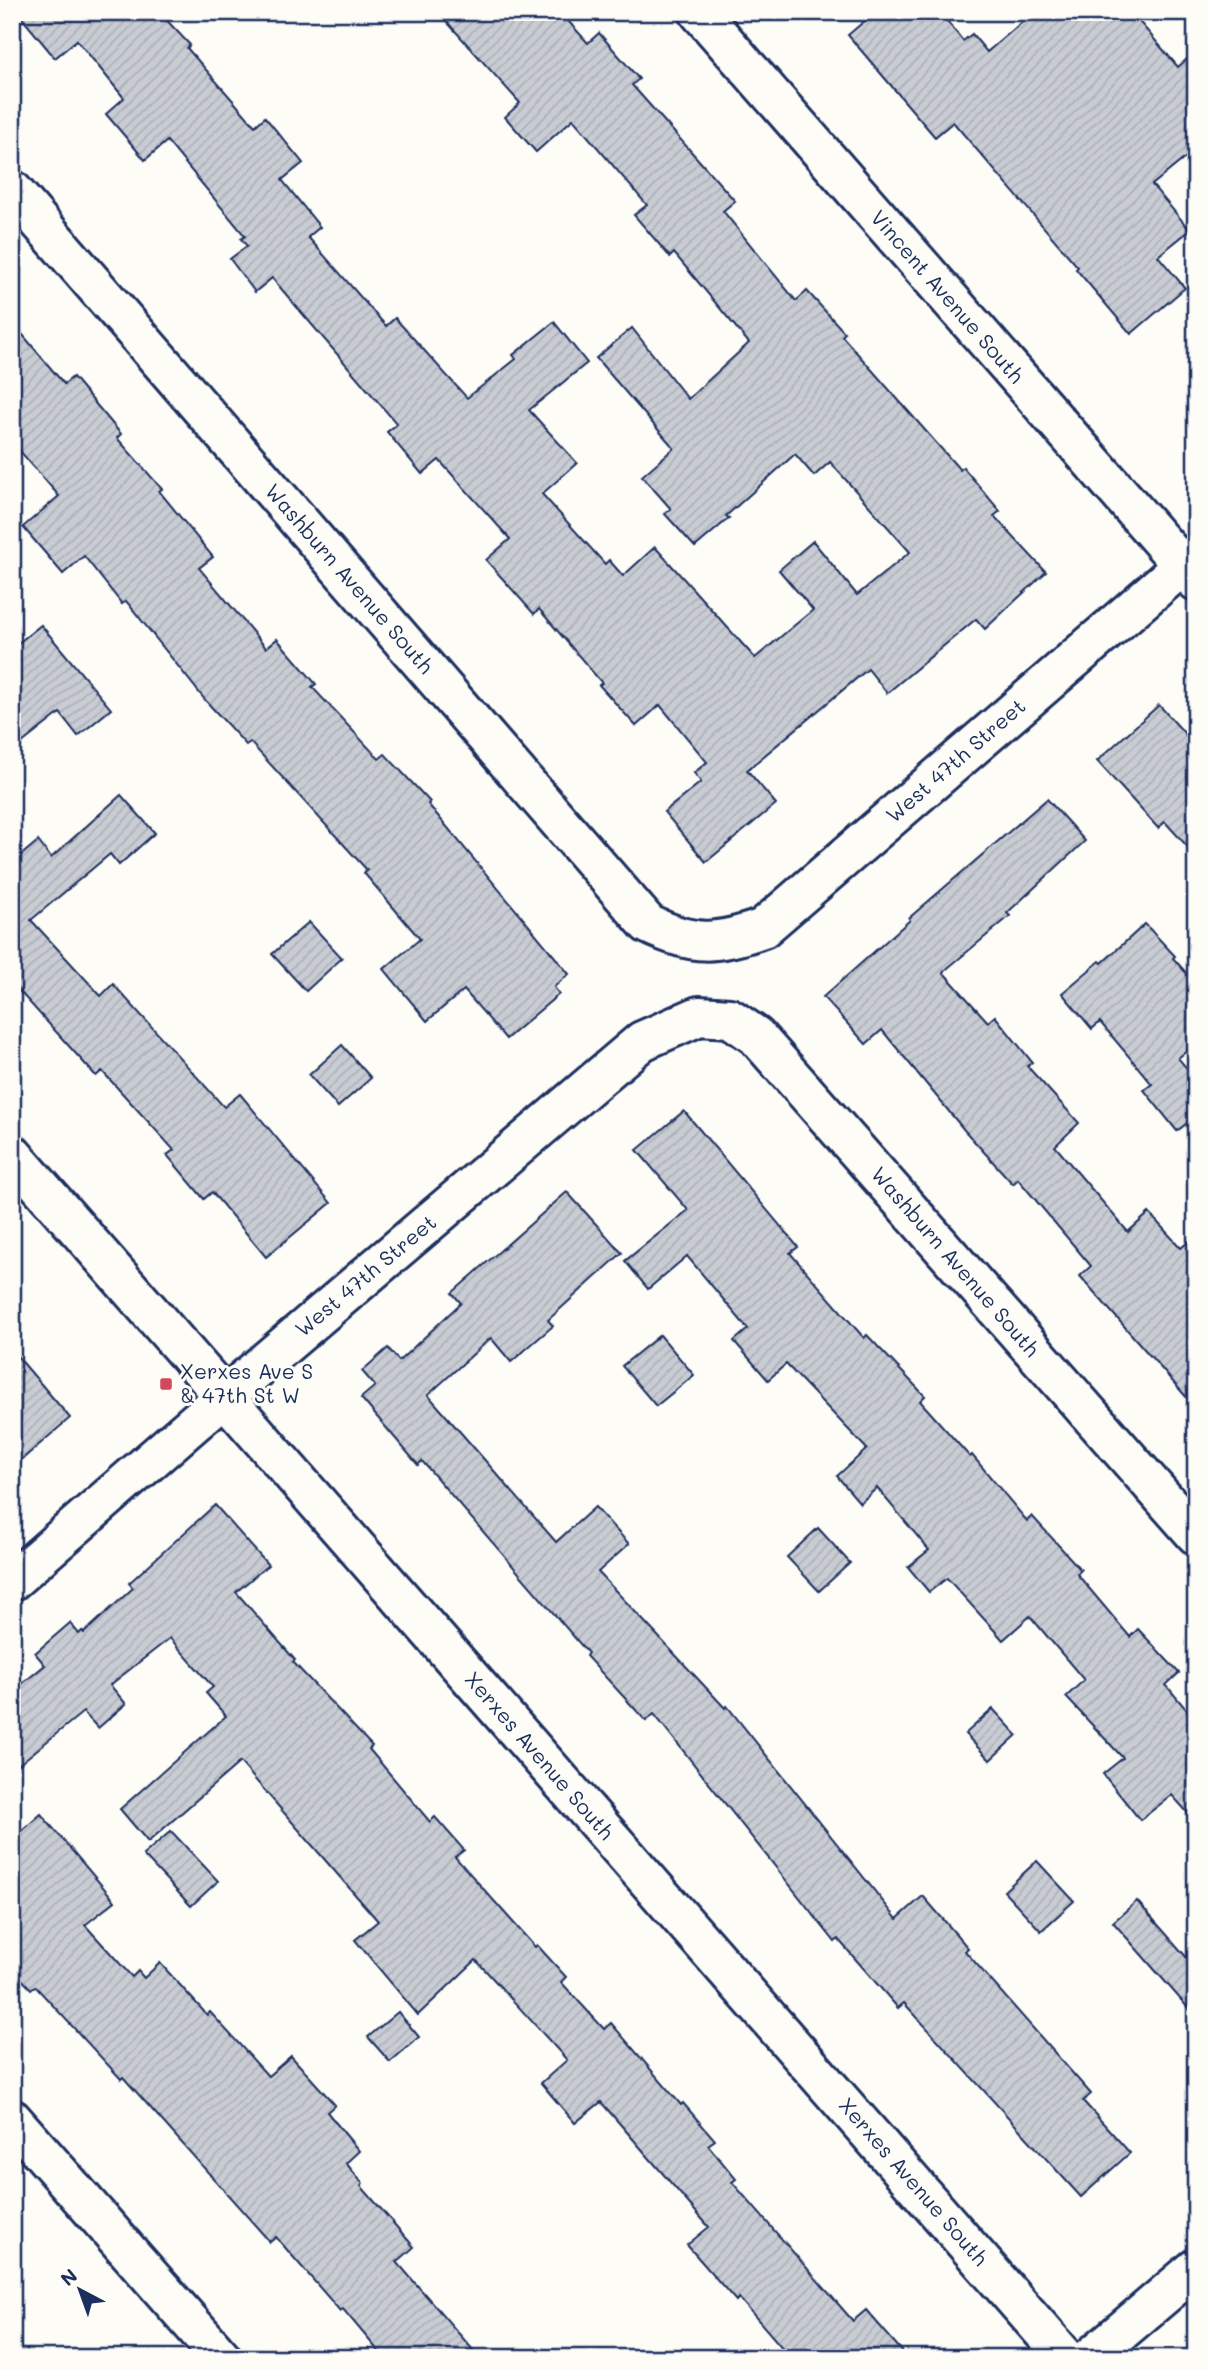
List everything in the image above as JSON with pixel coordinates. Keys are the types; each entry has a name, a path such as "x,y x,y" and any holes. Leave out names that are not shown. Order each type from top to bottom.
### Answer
{"street":[{"name":"Vincent Avenue South","path":"699,12 1191,567"},
{"name":"Washburn Avenue South","path":"12,190 648,924 676,937 704,941"},
{"name":"West 47th Street","path":"704,941 733,939 763,928 1191,567"},
{"name":"West 47th Street","path":"12,1581 642,1041 699,1016"},
{"name":"Washburn Avenue South","path":"699,1016 730,1018 756,1036 1196,1535"},
{"name":"Xerxes Avenue South","path":"12,1154 1066,2358"},
{"path":"12,2119 222,2358"},
{"path":"1090,2358 1196,2268"}],"building":[{"path":"17,12 159,12 190,45 187,48 255,126 265,117 303,163 282,180 320,227 308,237 386,326 395,318 467,398 516,359 513,355 554,322 587,363 529,410 577,463 542,494 605,564 609,560 623,576 655,547 755,658 813,610 779,570 813,541 857,595 910,552 830,462 814,476 795,454 695,547 665,514 671,509 642,476 674,448 596,358 632,328 688,399 749,343 674,253 670,257 634,215 647,205 573,119 536,152 505,117 520,103 438,12 560,12 588,43 599,33 639,79 632,85 735,201 723,211 796,301 807,291 845,333 842,336 960,470 963,467 1000,511 994,516 1046,572 985,629 976,619 887,693 868,669 747,770 776,804 706,862 664,812 701,782 694,773 707,762 660,705 636,726 599,685 602,683 539,609 534,614 486,560 510,539 439,460 422,474 387,432 397,424 272,278 255,292 230,259 247,246 241,239 245,236 167,141 145,160 106,114 124,98 77,40 55,58"},
{"path":"875,12 940,12 963,41 972,34 987,52 1034,12 1131,12 1178,67 1196,51 1196,149 1152,185 1190,230 1158,256 1185,288 1131,334 1076,269 1078,267 953,122 935,137 848,35"},
{"path":"12,322 64,384 73,377 121,434 117,438 162,489 159,491 213,557 199,568 266,648 277,639 316,684 312,687 379,759 385,754 430,802 428,804 569,974 554,987 559,994 506,1039 464,990 427,1021 384,969 420,939 364,873 367,870 250,742 246,745 206,701 126,601 122,604 84,556 63,574 23,527 59,496 12,442"},
{"path":"41,625 111,709 78,736 60,713 12,751 12,648"},
{"path":"1159,705 1196,746 1196,856 1165,822 1158,828 1097,761"},
{"path":"121,795 155,833 119,865 110,854 31,920 101,996 113,984 224,1107 240,1094 331,1203 266,1257 212,1192 204,1199 167,1155 174,1150 102,1071 96,1076 12,983 12,863 38,841 51,858"},
{"path":"1047,799 1085,841 1007,913 1010,916 943,972 988,1022 995,1016 1032,1062 1027,1066 1079,1123 1055,1146 1128,1232 1149,1213 1181,1248 1196,1235 1196,1408 1080,1276 1091,1266 1018,1179 1013,1184 965,1131 882,1030 866,1044 823,997 910,920 909,918"},
{"path":"309,922 342,958 306,991 272,954"},
{"path":"1145,924 1175,956 1173,958 1196,984 1196,1044 1178,1058 1196,1079 1196,1116 1177,1131 1144,1090 1152,1084 1100,1022 1092,1029 1062,993 1100,961 1102,963"},
{"path":"342,1045 371,1078 338,1107 309,1075"},
{"path":"684,1111 798,1247 790,1253 864,1338 867,1335 925,1396 920,1401 970,1457 972,1455 1027,1521 1032,1516 1081,1570 1077,1574 1130,1637 1138,1629 1179,1673 1166,1685 1196,1721 1196,1822 1172,1795 1140,1820 1103,1774 1123,1758 1066,1697 1084,1680 1030,1616 1003,1640 947,1578 929,1592 908,1567 929,1550 877,1488 860,1503 837,1476 867,1449 786,1364 768,1380 734,1341 748,1329 687,1256 648,1289 625,1261 688,1210 637,1150"},
{"path":"567,1192 622,1253 548,1320 553,1326 511,1362 491,1338 428,1395 556,1542 595,1507 629,1544 598,1572 725,1708 727,1706 897,1919 923,1896 968,1948 965,1951 1091,2094 1083,2101 1130,2153 1081,2197 904,2003 898,2008 838,1939 835,1942 654,1714 646,1721 586,1656 588,1653 422,1461 418,1465 361,1398 375,1386 362,1371 388,1348 399,1361 461,1303 452,1293"},
{"path":"660,1335 694,1375 656,1406 622,1366"},
{"path":"12,1350 70,1418 12,1468"},
{"path":"215,1505 268,1565 236,1592 295,1660 293,1662 372,1746 369,1749 430,1822 435,1817 464,1850 455,1857 535,1947 537,1945 566,1977 561,1982 604,2029 611,2023 681,2105 683,2103 715,2140 708,2145 736,2179 732,2182 853,2321 866,2310 908,2358 791,2358 739,2298 736,2301 687,2245 709,2227 601,2102 575,2123 541,2083 567,2060 476,1960 418,2015 355,1940 378,1921 240,1762 148,1842 120,1809 226,1716 206,1693 213,1687 170,1638 110,1685 126,1704 98,1728 83,1712 12,1770 12,1692 45,1665 35,1653 70,1623 79,1634 82,1631 84,1633 133,1588 129,1583"},
{"path":"818,1528 850,1563 819,1591 787,1557"},
{"path":"993,1709 1017,1735 990,1760 965,1734"},
{"path":"41,1814 115,1901 85,1925 132,1977 138,1971 144,1978 160,1963 207,2015 210,2012 268,2076 291,2056 335,2105 327,2112 359,2151 346,2163 363,2184 361,2186 414,2247 397,2262 480,2358 384,2358 276,2237 270,2242 123,2077 121,2079 35,1986 31,1989 12,1969 12,1840"},
{"path":"171,1831 218,1881 191,1906 143,1855"},
{"path":"1037,1861 1074,1901 1041,1931 1004,1891"},
{"path":"1137,1901 1196,1968 1196,2017 1113,1922"},
{"path":"398,2012 419,2037 390,2062 368,2037"}],"place":[{"name":"Xerxes Ave S & 47th St W","path":"166,1384"}]}
